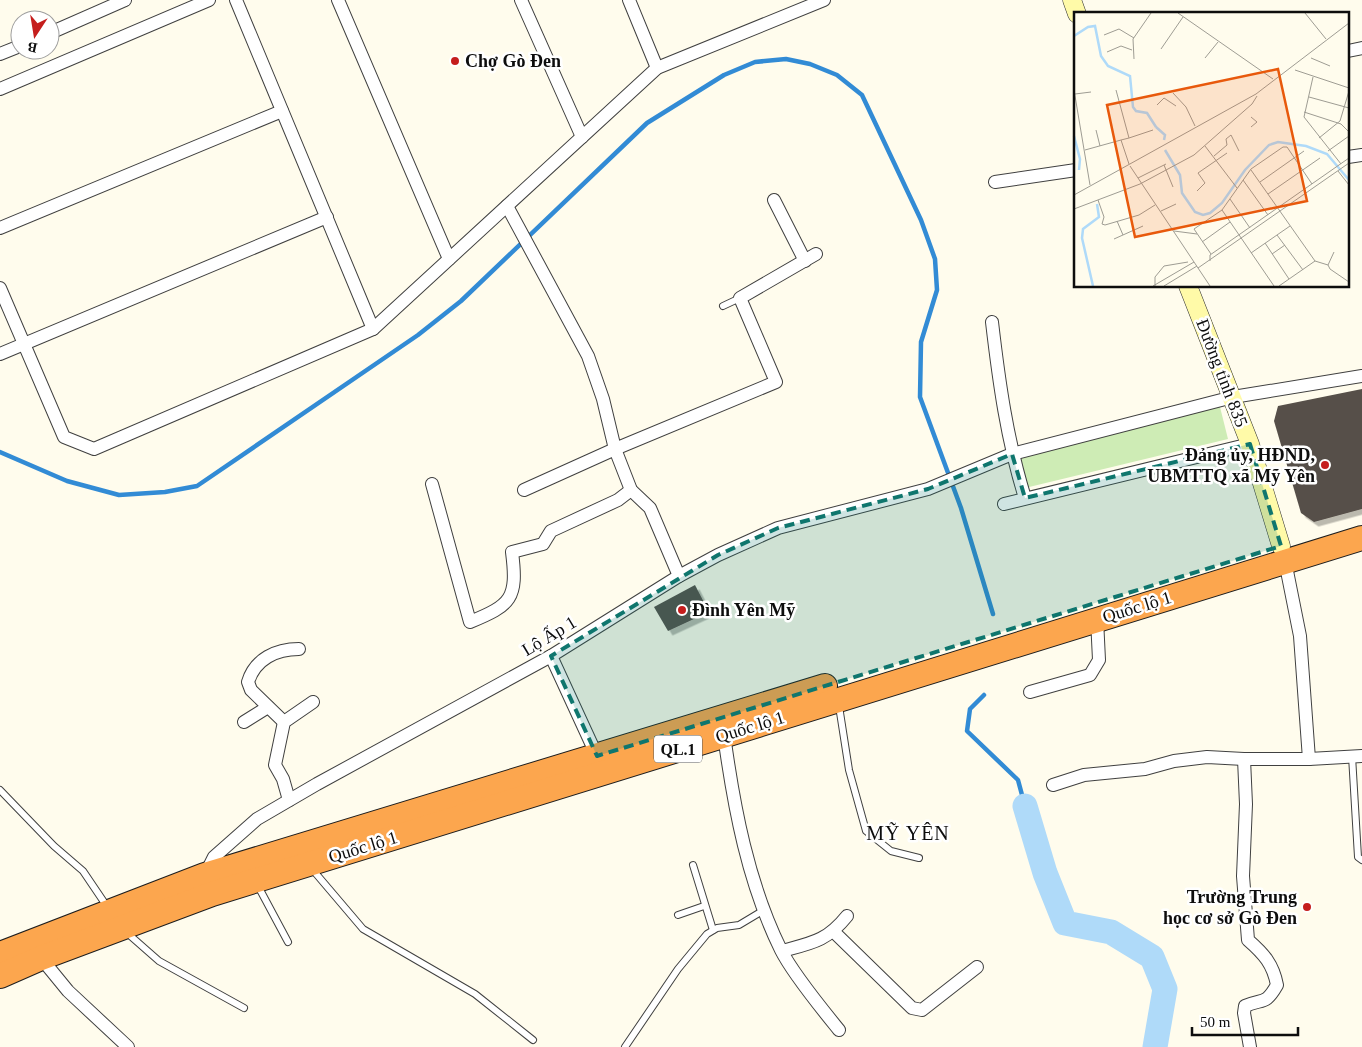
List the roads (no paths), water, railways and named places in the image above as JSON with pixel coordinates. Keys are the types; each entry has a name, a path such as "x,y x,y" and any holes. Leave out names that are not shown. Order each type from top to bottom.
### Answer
{"highway":[{"name":"Quốc lộ 1","path":"0,954 256,880 1096,619 1283,554 1362,522"},
{"name":"Quốc lộ 1","path":"0,976 41,958 205,875 597,756 1283,554 1362,538"}],"main road":[{"path":"1072,0 1076,12"},
{"name":"Đường tỉnh 835","path":"1189,288 1250,444 1283,554"}],"street":[{"path":"60,29 125,0"},
{"path":"0,89 209,0"},
{"path":"236,0 373,329"},
{"path":"338,0 449,260"},
{"path":"521,0 582,137"},
{"path":"629,0 657,68"},
{"path":"0,288 64,437 94,449 373,329 657,68 824,0"},
{"path":"0,228 282,111"},
{"path":"995,182 1074,170"},
{"path":"524,490 615,449 776,382 740,298 811,258 774,200"},
{"path":"507,206 588,356 603,399 615,449 631,490 650,508 679,576"},
{"path":"0,354 326,217"},
{"path":"992,322 1003,413 1012,454 1025,498"},
{"name":"Lộ Ấp 1","path":"205,875 214,857 257,819 552,656 679,576 718,555 778,528 928,489 1012,454 1233,397 1362,376"},
{"path":"1004,504 1250,444"},
{"path":"432,484 470,622 496,611 510,600 513,591 512,552 543,544 551,531 618,500 631,490"},
{"path":"1283,554 1300,636 1309,759"},
{"path":"1030,692 1090,675 1099,660 1096,619"},
{"path":"284,722 251,690 248,682 257,664 276,652 298,648"},
{"path":"552,656 597,756"},
{"path":"289,800 283,779 274,765 284,722 313,702"},
{"path":"244,722 268,707"},
{"path":"724,735 733,804 748,861 764,910 782,952 839,1030"},
{"path":"1053,785 1084,775 1145,769 1174,761 1207,758 1309,759 1357,756"},
{"path":"1244,759 1246,804 1243,876 1248,940 1266,955 1275,972 1277,985 1271,996 1264,1002 1245,1006 1244,1013 1250,1047"},
{"path":"782,952 814,943 834,932 847,916"},
{"path":"834,932 912,1008 922,1010 978,968"},
{"path":"41,958 68,991 128,1047"}],"lane":[{"path":"723,306 740,298"},
{"path":"838,699 849,770 866,831 891,851 919,858"},
{"path":"1357,756 1358,857 1362,860"},
{"path":"0,790 40,833 83,871 116,919 159,961 244,1008"},
{"path":"308,864 362,929 475,994 533,1040"},
{"path":"693,865 704,906 713,930"},
{"path":"256,880 288,942"},
{"path":"678,915 704,906"},
{"path":"626,1047 678,969 713,930 739,925 752,919 764,910"}],"waterway":[{"path":"0,452 67,481 119,495 165,492 197,486 418,335 461,301 647,123 724,75 755,62 786,59 810,64 837,75 862,95 921,220 935,259 937,290 921,342 920,397 961,508 993,614"},
{"path":"984,695 970,709 967,731 1018,780 1025,806"},
{"path":"1025,806 1045,873 1065,923 1111,932 1152,957 1165,989 1155,1047"}],"place":[{"name":"Chợ Gò Đen","path":"455,61"},
{"name":"Đảng ủy, HĐND, UBMTTQ xã Mỹ Yên","path":"1325,465"},
{"name":"Đình Yên Mỹ","path":"682,610"},
{"name":"Trường Trung học cơ sở Gò Đen","path":"1307,907"}],"district":[{"name":"MỸ YÊN","path":"908,833"}]}
